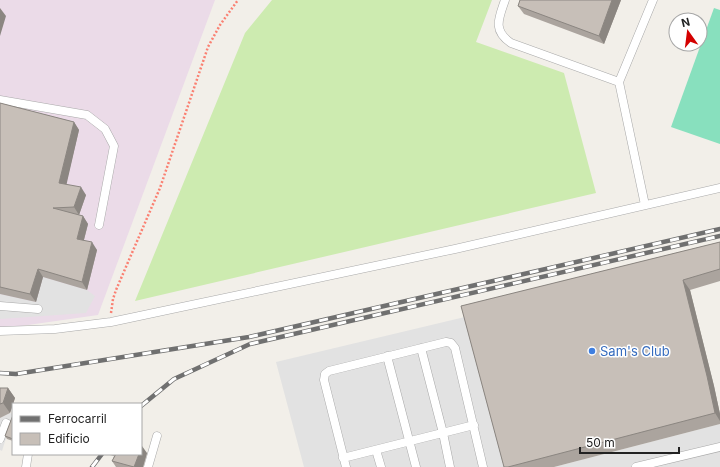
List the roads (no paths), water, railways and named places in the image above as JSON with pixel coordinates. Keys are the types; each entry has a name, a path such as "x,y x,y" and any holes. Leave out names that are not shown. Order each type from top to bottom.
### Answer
{"lane":[{"path":"506,0 498,24 500,32 511,43 619,82"},
{"path":"645,205 619,82 654,0"},
{"path":"0,100 87,115 105,129 114,146 99,225"},
{"path":"0,331 55,329 111,322 455,249 720,188"},
{"path":"0,306 38,309"},
{"path":"346,467 324,380 324,374 329,371 446,342 451,343 455,348 483,467"},
{"path":"421,348 443,433 450,467"},
{"path":"388,356 416,467"},
{"path":"0,438 6,423 12,426"},
{"path":"343,458 474,425"},
{"path":"148,467 157,436"},
{"path":"636,467 720,447"},
{"path":"376,450 381,467"},
{"path":"26,467 28,455"}],"railway":[{"path":"0,373 16,374 249,337 720,229"},
{"path":"142,405 174,379 250,344 720,236"},
{"path":"92,467 101,455"}],"place":[{"name":"Sam's Club","path":"592,351"}]}
